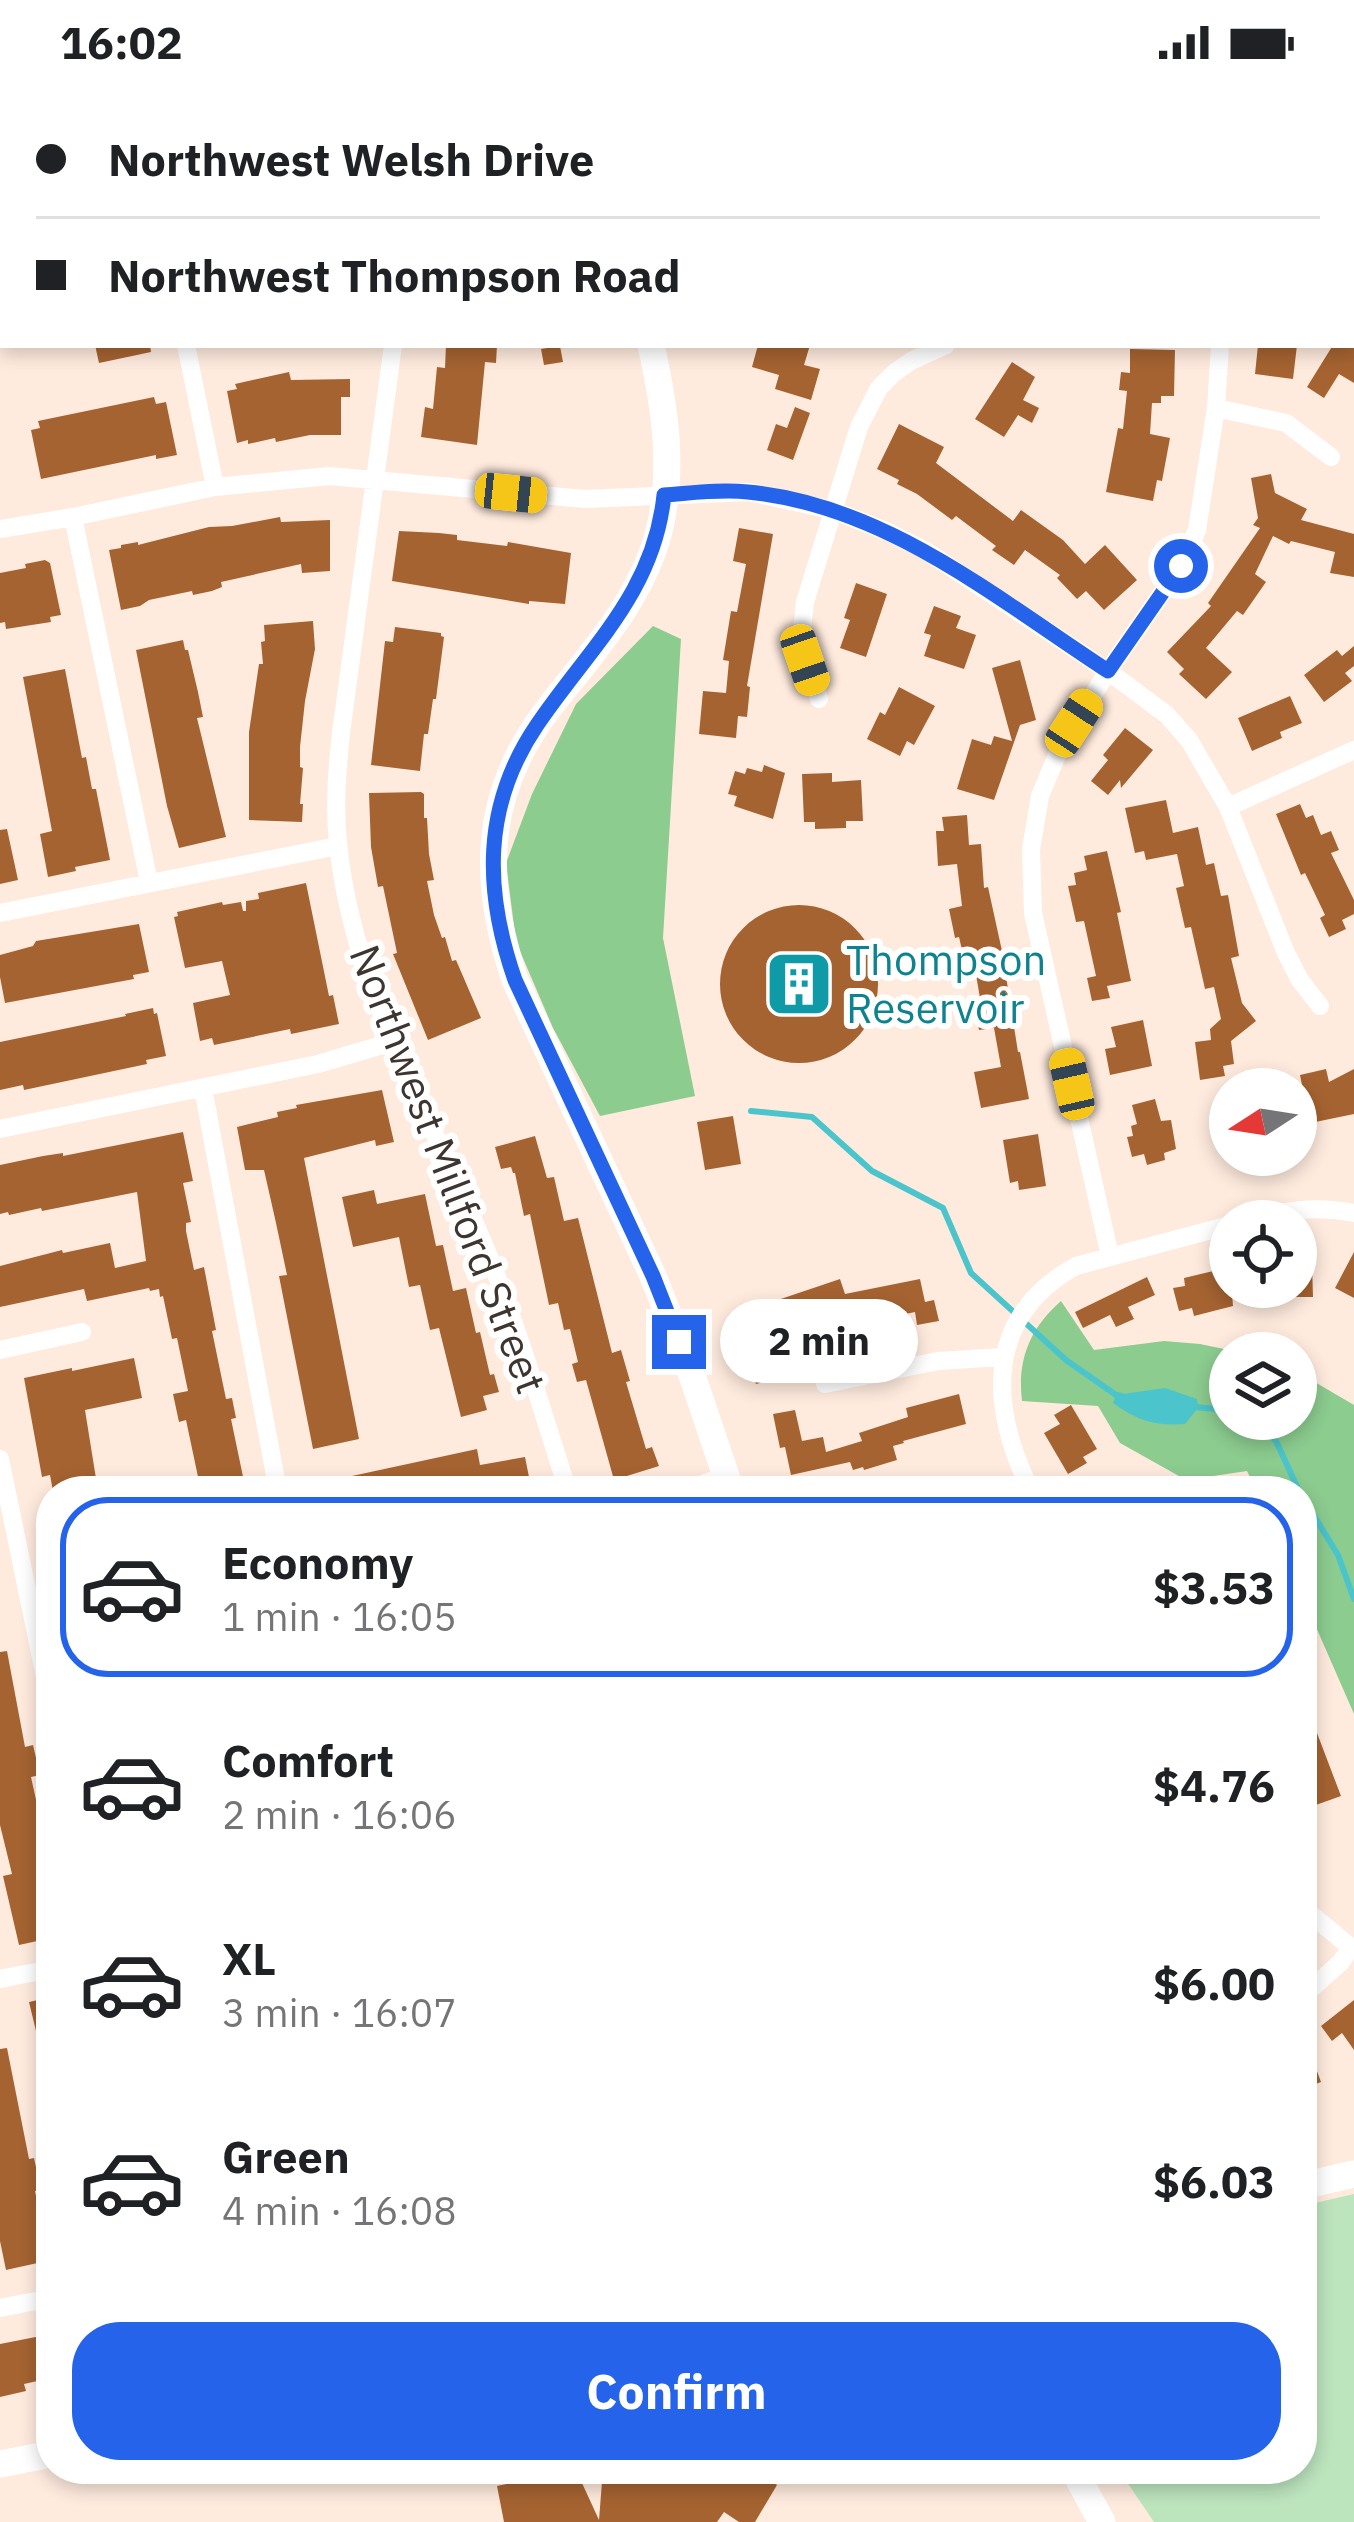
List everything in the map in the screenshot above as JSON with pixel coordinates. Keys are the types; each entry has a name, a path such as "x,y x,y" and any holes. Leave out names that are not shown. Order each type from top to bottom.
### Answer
{"street":[{"path":"187,348 215,487"},
{"name":"Northwest Millford Street","path":"393,348 337,769 338,845 360,952 392,1042 493,1267 563,1476"},
{"path":"652,348 668,457 658,535 617,620 534,730 511,772 491,856 502,944 515,980 653,1276 726,1476"},
{"path":"819,699 801,641 805,602 859,427 879,388 894,373 939,348"},
{"path":"1110,1256 1038,936 1030,849 1040,796 1060,748 1190,549 1202,511 1220,348"},
{"path":"1216,408 1286,423 1330,457"},
{"path":"0,529 215,487 329,476 585,499 749,492 832,510 926,551 1167,715 1190,740 1228,807 1286,953 1320,1006"},
{"path":"73,517 148,882"},
{"path":"1228,807 1354,750"},
{"path":"0,913 338,845"},
{"path":"0,1129 318,1064 392,1042"},
{"path":"202,1088 275,1476"},
{"path":"1317,1209 1354,1213"},
{"path":"1024,1476 1000,1387 1002,1357 1024,1310 1054,1278 1076,1266 1209,1230"},
{"path":"0,1350 82,1332"},
{"path":"825,1384 938,1361 1002,1357"},
{"path":"0,1459 36,1588"},
{"path":"1317,1919 1352,1948 1317,1984"},
{"path":"0,1979 36,1972"},
{"path":"1317,2183 1354,2174"},
{"path":"0,2308 36,2301"},
{"path":"0,2464 36,2457"},
{"path":"1081,2484 1102,2522"}],"green space":[{"path":"653,626 681,639 663,938 695,1096 600,1116 553,1028 516,942 506,863 532,794 576,704"},
{"path":"1061,1301 1094,1350 1164,1341 1209,1346 1209,1440 1317,1440 1317,1383 1354,1405 1354,1714 1317,1629 1317,1476 1250,1476 1247,1471 1179,1476 1120,1443 1098,1406 1022,1401 1028,1346 1041,1322"},
{"path":"1354,2194 1354,2522 1154,2522 1128,2484 1317,2484 1317,2203"}],"water":[{"path":"1165,1388 1197,1399 1198,1408 1185,1424 1147,1421 1113,1403 1116,1395"}],"building":[{"path":"96,348 150,348 151,352 99,363"},
{"path":"446,348 497,348 496,363 485,362 477,445 421,437 425,407 433,409 437,367 445,368"},
{"path":"560,348 563,362 544,365 541,349"},
{"path":"757,348 809,348 804,365 820,369 811,400 775,389 779,375 752,367"},
{"path":"1258,348 1297,348 1293,379 1255,374"},
{"path":"1331,348 1354,348 1354,383 1339,374 1324,398 1307,387"},
{"path":"1130,349 1175,350 1174,396 1161,396 1161,403 1152,403 1150,434 1170,438 1153,501 1106,492 1118,428 1123,429 1127,391 1119,390 1121,372 1130,373"},
{"path":"1012,362 1035,377 1023,400 1039,408 1032,423 1018,415 1004,437 975,419"},
{"path":"289,372 291,380 350,379 350,397 341,397 341,435 237,443 227,391 237,389 235,384"},
{"path":"154,397 156,404 166,402 177,455 156,459 156,455 41,479 31,430 40,428 38,421"},
{"path":"795,407 810,413 793,460 767,450 776,424 787,428"},
{"path":"899,424 944,447 936,463 1013,521 1021,510 1063,540 1085,564 1105,545 1137,580 1104,610 1086,591 1077,599 1057,578 1060,575 1025,550 1014,565 956,516 952,520 877,469"},
{"path":"1271,474 1275,493 1307,509 1301,520 1354,534 1354,577 1330,573 1335,552 1289,544 1273,536 1255,574 1266,582 1243,615 1237,611 1206,648 1232,672 1206,699 1179,674 1184,669 1167,652 1211,606 1208,603 1260,528 1253,525 1258,518 1251,478"},
{"path":"280,517 281,522 330,520 330,571 302,573 301,564 221,582 222,587 212,591 193,595 192,591 121,610 109,550 209,527"},
{"path":"739,528 773,534 747,686 747,717 738,716 736,738 699,734 703,691 726,693 729,661 723,660 731,611 737,612 746,564 733,561"},
{"path":"399,531 571,553 565,604 529,604 392,581"},
{"path":"45,560 50,563 61,615 50,617 51,622 6,629 5,622 0,623 0,573"},
{"path":"856,583 887,594 866,657 840,648"},
{"path":"934,606 961,616 956,628 976,635 964,669 924,656 931,635 924,633"},
{"path":"313,621 315,649 300,747 302,822 249,820 249,732 259,664 263,664 264,625"},
{"path":"395,627 444,637 420,771 371,765 385,641 393,642"},
{"path":"183,640 226,837 179,848 136,650"},
{"path":"1354,646 1354,666 1345,673 1352,681 1324,702 1304,675 1337,650 1342,656"},
{"path":"1020,660 1036,720 1020,725 994,800 957,789 972,739 991,745 994,736 1012,741 992,668"},
{"path":"65,669 82,758 86,757 92,789 96,789 110,860 48,877 40,834 52,831 23,677"},
{"path":"899,687 935,706 914,745 907,741 900,756 867,739"},
{"path":"1290,696 1302,723 1252,751 1238,718"},
{"path":"1125,728 1153,750 1121,788 1120,780 1108,795 1091,781 1108,760 1103,755"},
{"path":"764,765 785,773 773,819 734,806 737,796 728,794 735,771 762,772"},
{"path":"832,773 832,782 861,780 863,821 846,821 846,828 815,829 815,822 804,822 802,774"},
{"path":"421,792 434,880 427,881 434,915 481,1018 428,1040 393,954 397,953 371,847 369,793"},
{"path":"1166,800 1173,833 1198,827 1206,865 1214,863 1221,896 1228,895 1239,956 1231,958 1242,1003 1256,1021 1231,1041 1234,1064 1209,1068 1209,1079 1200,1080 1195,1042 1211,1040 1210,1029 1221,1019 1214,987 1205,989 1191,927 1185,928 1176,888 1184,886 1177,854 1146,860 1144,851 1135,853 1125,808"},
{"path":"1300,804 1306,818 1313,815 1321,835 1331,831 1339,850 1331,853 1354,900 1354,914 1342,920 1346,929 1329,937 1320,918 1325,915 1305,873 1301,875 1276,814"},
{"path":"967,815 969,845 981,844 984,888 988,887 1002,951 1029,1099 981,1108 974,1072 1001,1067 994,1028 979,1030 975,1005 981,1004 973,957 964,959 959,937 955,938 949,909 962,906 957,864 938,866 936,831 944,831 942,817"},
{"path":"7,829 18,880 0,884 0,830"},
{"path":"1107,851 1131,981 1107,986 1110,998 1092,1001 1087,978 1096,976 1084,921 1076,922 1068,886 1076,885 1074,873 1087,870 1084,856"},
{"path":"306,883 339,1024 214,1045 212,1038 200,1041 193,1003 230,995 222,961 185,968 174,917 177,912 222,902 241,902 246,911 246,901 259,899 258,893"},
{"name":"Thompson Reservoir","path":"799,905 829,911 855,928 872,954 878,984 872,1014 855,1040 829,1057 799,1063 769,1057 743,1040 726,1014 720,984 726,954 743,928 769,911"},
{"path":"139,924 149,972 133,975 134,979 5,1003 0,955 36,941"},
{"path":"153,1008 166,1056 24,1090 23,1085 0,1090 0,1042"},
{"path":"1143,1020 1152,1066 1110,1075 1105,1049 1116,1047 1111,1027"},
{"path":"1326,1069 1329,1082 1354,1069 1354,1114 1317,1122 1317,1071"},
{"path":"382,1090 394,1142 376,1146 375,1140 304,1158 359,1439 313,1449 279,1276 287,1275 264,1170 245,1170 237,1127 278,1117 277,1112 296,1105"},
{"path":"1155,1099 1161,1121 1171,1120 1176,1149 1164,1153 1165,1160 1147,1165 1144,1154 1132,1157 1127,1137 1133,1136 1131,1126 1137,1124 1132,1105"},
{"path":"733,1116 741,1164 705,1170 697,1122"},
{"path":"183,1132 193,1181 183,1183 191,1222 186,1223 186,1231 194,1270 204,1267 226,1399 232,1398 236,1418 231,1419 243,1476 198,1476 186,1420 179,1422 173,1394 188,1391 177,1338 172,1339 159,1289 87,1301 84,1289 0,1307 0,1266 110,1243 115,1268 146,1261 137,1192 42,1211 0,1214 0,1165"},
{"path":"1038,1134 1046,1186 1019,1190 1018,1181 1010,1183 1003,1140"},
{"path":"535,1136 547,1178 554,1177 564,1221 578,1218 612,1353 621,1350 646,1449 652,1447 659,1466 613,1476 586,1380 577,1382 572,1364 578,1362 570,1329 564,1330 558,1303 549,1305 530,1214 524,1216 515,1173 511,1167 501,1169 495,1147"},
{"path":"374,1190 377,1204 425,1194 436,1246 443,1245 453,1291 466,1288 476,1333 480,1332 490,1375 494,1374 499,1392 483,1396 487,1410 461,1417 439,1328 430,1330 420,1285 409,1287 399,1237 353,1247 342,1197"},
{"path":"1354,1252 1354,1298 1335,1288"},
{"path":"1209,1272 1209,1308 1225,1308 1194,1316 1192,1308 1179,1311 1173,1288 1185,1286 1184,1278"},
{"path":"1147,1277 1155,1295 1128,1307 1134,1319 1116,1327 1110,1315 1083,1328 1075,1312"},
{"path":"840,1279 845,1294 920,1279 925,1302 934,1300 939,1321 917,1325 915,1312 877,1320 876,1313 841,1325 836,1310 788,1327 790,1333 777,1337 779,1344 762,1349 771,1380 756,1384 737,1322 768,1313 766,1304"},
{"path":"134,1358 142,1398 85,1410 96,1476 42,1476 24,1378"},
{"path":"959,1394 966,1424 903,1441 893,1446 897,1460 864,1470 853,1470 850,1462 791,1475 773,1414 795,1410 802,1441 823,1437 826,1452 862,1441 859,1433 908,1417 906,1408"},
{"path":"1071,1405 1097,1449 1083,1457 1087,1463 1068,1474 1044,1433 1060,1424 1054,1415"},
{"path":"477,1449 480,1465 525,1457 529,1476 352,1476"},
{"path":"7,1651 25,1747 33,1745 36,1758 36,1776 31,1777 36,1800 36,1941 19,1945 3,1876 12,1874 0,1825 0,1652"},
{"path":"1317,1733 1341,1796 1317,1805"},
{"path":"36,2000 36,2031 29,2002"},
{"path":"1354,2000 1354,2050 1342,2033 1332,2041 1321,2026"},
{"path":"7,2048 29,2159 34,2158 36,2167 36,2263 6,2270 0,2241 0,2049"},
{"path":"36,2337 36,2381 24,2384 26,2391 0,2397 0,2344"},
{"path":"582,2484 599,2520 602,2484 777,2485 755,2522 739,2522 724,2512 717,2522 504,2522 497,2486"}],"waterway":[{"path":"751,1111 812,1117 872,1171 943,1208 971,1273 1066,1360 1122,1396"},
{"path":"1194,1407 1209,1408"},
{"path":"1275,1440 1292,1476"},
{"path":"1317,1521 1338,1555 1354,1599"}],"place":[{"name":"Thompson Reservoir","path":"799,984"}],"route":[{"path":"679,1342 515,980 502,944 491,856 511,772 534,730 634,591 658,535 664,495 749,492 832,510 886,531 926,551 1108,671 1181,566"}]}
